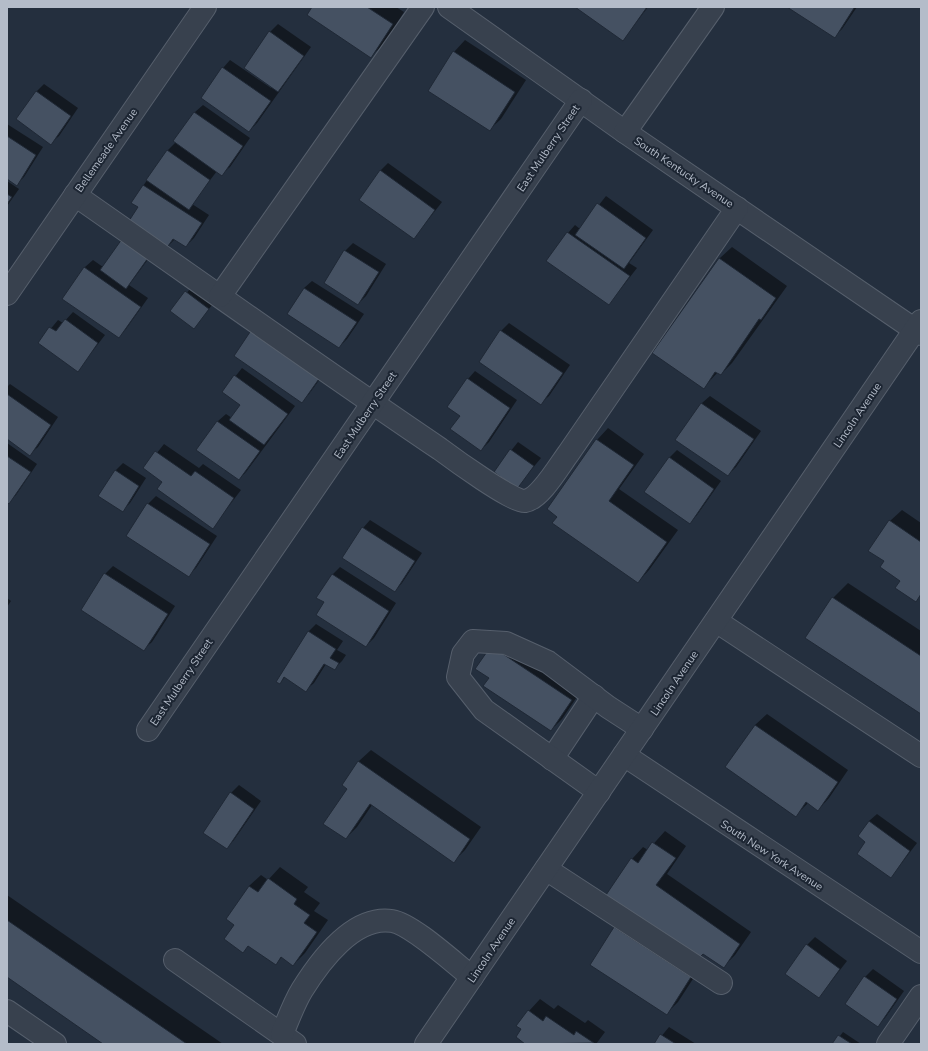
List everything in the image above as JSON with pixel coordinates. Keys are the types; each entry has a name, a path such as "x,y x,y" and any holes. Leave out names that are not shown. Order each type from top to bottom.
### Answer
{"street":[{"name":"Bellemeade Avenue","path":"7,294 205,7"},
{"path":"220,296 423,7"},
{"name":"South Kentucky Avenue","path":"449,7 625,132 919,328"},
{"path":"625,132 713,7"},
{"name":"East Mulberry Street","path":"148,730 581,100"},
{"path":"75,195 372,404 517,500 525,501 532,498 542,489 568,454 737,208"},
{"name":"Lincoln Avenue","path":"426,1044 919,328"},
{"path":"716,621 921,756"},
{"path":"599,792 484,710 458,677 463,654 473,641 506,643 548,662 642,729"},
{"path":"552,759 594,696"},
{"name":"South New York Avenue","path":"624,755 921,952"},
{"path":"546,869 722,983"},
{"path":"175,960 288,1039 301,991 328,953 351,932 369,924 392,921 409,928 472,977"},
{"path":"888,1044 921,996"},
{"path":"7,1011 55,1044"}],"building":[{"path":"312,7 367,7 393,24 371,58 307,15"},
{"path":"575,7 647,7 623,41"},
{"path":"787,7 853,7 854,8 835,38"},
{"path":"269,31 304,56 278,92 244,68"},
{"path":"453,51 515,92 490,131 428,91"},
{"path":"222,67 271,101 249,132 201,98"},
{"path":"36,91 71,116 51,145 16,119"},
{"path":"194,112 243,146 222,176 173,141"},
{"path":"7,136 36,155 17,186 7,179"},
{"path":"167,150 210,180 189,210 146,180"},
{"path":"380,170 435,210 414,239 359,200"},
{"path":"143,185 202,223 186,247 173,239 166,249 127,224 138,207 131,203"},
{"path":"7,194 12,197 7,204"},
{"path":"597,203 646,238 624,269 575,235"},
{"path":"567,232 630,276 609,305 546,261"},
{"path":"122,239 148,258 126,289 100,270"},
{"path":"344,250 379,272 358,305 324,283"},
{"path":"719,258 776,298 761,320 759,319 721,375 715,372 704,389 652,353"},
{"path":"84,267 141,307 119,338 62,299"},
{"path":"304,288 357,322 339,348 287,314"},
{"path":"185,291 209,309 194,329 170,311"},
{"path":"65,319 98,343 78,372 38,343 49,327 56,331"},
{"path":"252,329 321,376 302,403 234,356"},
{"path":"500,330 563,373 541,405 479,362"},
{"path":"234,375 288,414 264,445 229,420 240,405 222,392"},
{"path":"467,378 510,408 481,451 450,429 460,416 447,407"},
{"path":"7,394 51,425 30,456 7,439"},
{"path":"701,403 754,439 728,476 675,440"},
{"path":"217,421 260,451 239,480 196,450"},
{"path":"596,439 634,465 609,501 667,542 638,583 552,523 557,517 547,509"},
{"path":"510,449 534,466 517,489 494,472"},
{"path":"155,451 191,476 195,471 234,498 213,529 157,489 162,482 143,468"},
{"path":"7,456 31,472 9,504 7,502"},
{"path":"669,457 714,489 690,524 644,492"},
{"path":"115,470 139,486 123,512 98,496"},
{"path":"147,503 210,544 189,577 126,536"},
{"path":"889,520 921,542 921,594 916,602 895,588 900,581 880,567 884,561 868,551"},
{"path":"362,527 415,561 395,592 342,558"},
{"path":"104,573 168,614 144,651 81,610"},
{"path":"332,574 389,611 366,647 316,615 324,602 316,598"},
{"path":"832,597 921,656 921,714 805,638"},
{"path":"308,631 336,649 330,658 339,663 335,670 324,664 306,692 284,677 280,684 276,682"},
{"path":"491,646 572,700 551,731 483,686 489,678 475,669"},
{"path":"755,725 838,782 818,811 806,802 796,817 725,767"},
{"path":"358,761 470,839 454,863 370,804 346,839 323,824 347,789 342,785"},
{"path":"230,792 254,809 227,849 203,833"},
{"path":"869,821 910,851 891,878 857,854 865,842 858,836"},
{"path":"652,842 676,858 656,885 740,944 724,968 703,954 698,959 606,895 631,858 638,863"},
{"path":"268,878 297,899 294,904 310,915 304,923 317,932 293,966 281,957 276,965 248,946 243,953 224,939 234,925 226,919 249,886 258,892"},
{"path":"7,920 187,1044 103,1044 7,977"},
{"path":"614,927 691,977 667,1015 590,965"},
{"path":"806,944 840,969 819,998 785,974"},
{"path":"864,976 897,999 878,1027 845,1004"},
{"path":"528,1010 543,1021 546,1016 574,1035 576,1031 594,1043 525,1044 516,1037 521,1029 516,1026"},
{"path":"660,1034 676,1044 654,1044"},
{"path":"838,1035 852,1044 832,1044"}]}
